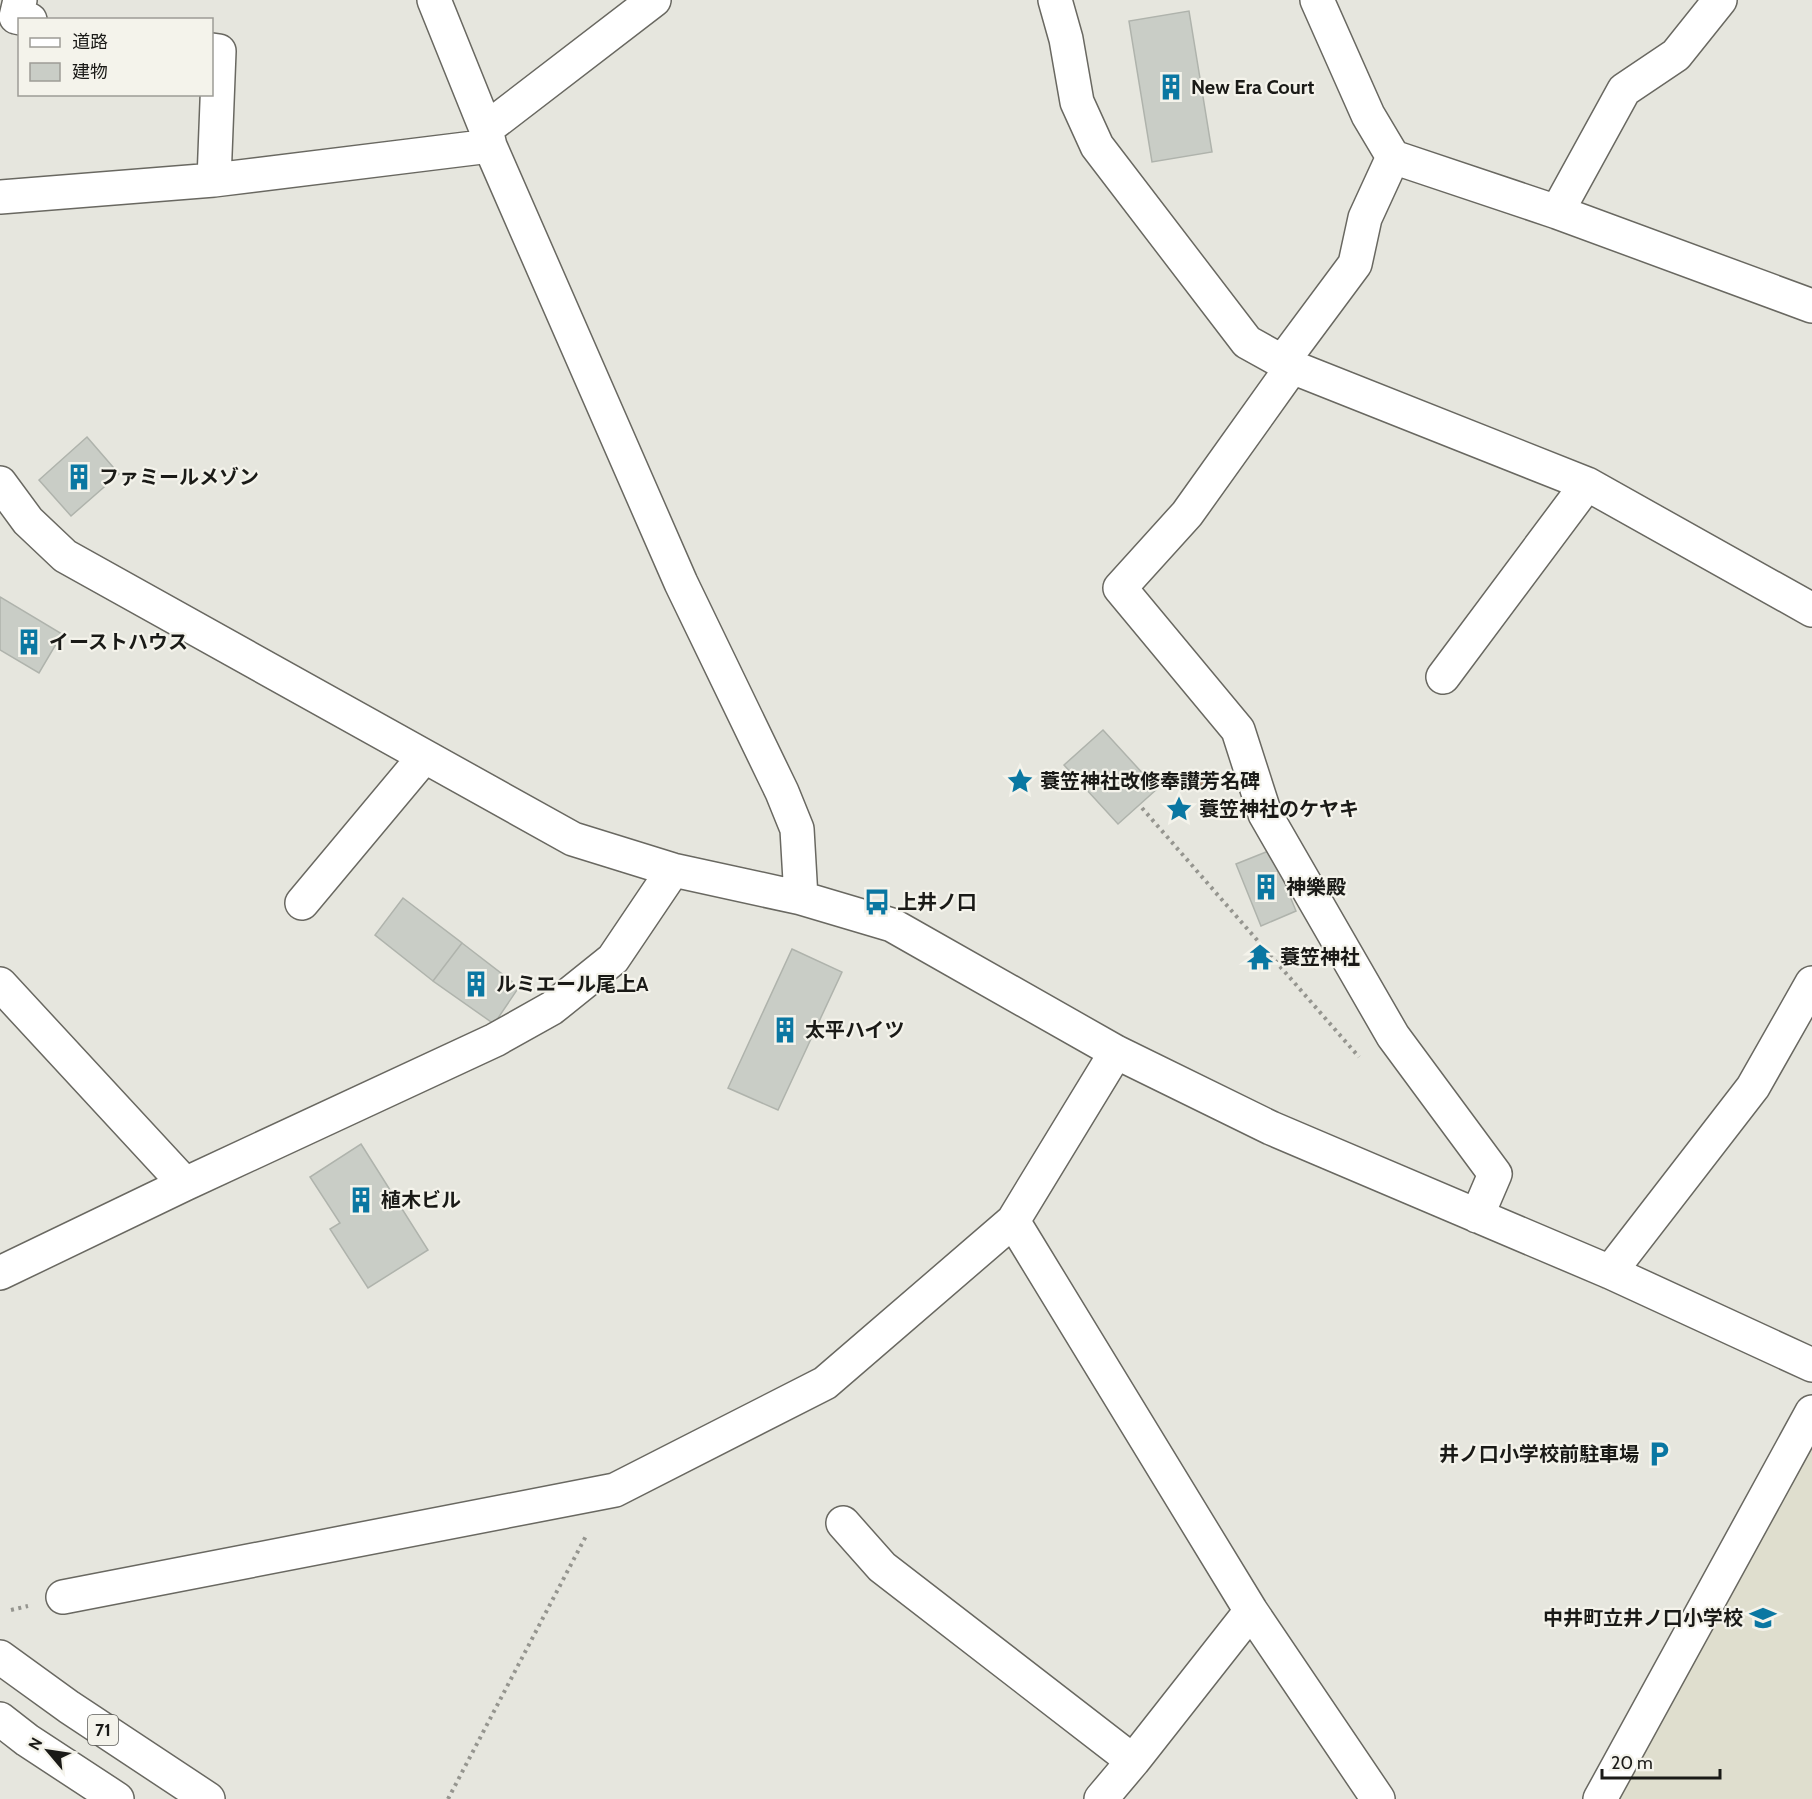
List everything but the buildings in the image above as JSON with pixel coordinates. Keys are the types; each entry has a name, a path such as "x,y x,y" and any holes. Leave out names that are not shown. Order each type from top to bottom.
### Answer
{"street":[{"path":"20,0 16,17 21,18"},
{"path":"434,0 488,138 681,583 782,792 797,829 801,898"},
{"path":"0,197 214,180 488,138 654,0"},
{"path":"1055,0 1066,39 1077,102 1097,146 1247,342 1287,364 1587,484 1812,610"},
{"path":"1317,0 1368,115 1393,157 1557,212 1812,306"},
{"path":"1557,212 1624,90 1676,56 1720,0"},
{"path":"213,50 219,51 214,180"},
{"path":"1393,157 1365,218 1355,264 1187,514 1120,588 1238,730 1265,814 1392,1036 1495,1174 1477,1216"},
{"path":"0,483 28,521 65,556 573,839 673,870 801,898 892,925 1116,1052 1271,1128 1611,1272 1812,1365"},
{"path":"1443,677 1587,484"},
{"path":"0,503 28,521"},
{"path":"302,903 424,757"},
{"path":"0,1273 495,1040 552,1008 613,959 673,870"},
{"path":"0,984 185,1184"},
{"path":"1611,1272 1753,1087 1812,984"},
{"path":"63,1597 615,1490 825,1383 1013,1221 1116,1052"},
{"path":"1013,1221 1251,1611 1378,1799"},
{"path":"1600,1799 1812,1412"},
{"path":"843,1523 882,1567 1133,1761"},
{"path":"1101,1799 1251,1611"},
{"name":"71","path":"0,1658 69,1707 208,1799"},
{"name":"71","path":"0,1719 27,1740 117,1799"}],"path":[{"path":"1142,808 1365,1063"},
{"path":"448,1799 581,1543"}],"shaded area":[{"name":"中井町立井ノ口小学校","path":"1812,1437 1812,1799 1617,1799"}],"place":[{"name":"New Era Court","path":"1171,87"},
{"name":"ファミールメゾン","path":"79,477"},
{"name":"イーストハウス","path":"29,642"},
{"name":"蓑笠神社改修奉讃芳名碑","path":"1020,781"},
{"name":"蓑笠神社のケヤキ","path":"1179,809"},
{"name":"神樂殿","path":"1266,887"},
{"name":"上井ノ口","path":"877,902"},
{"name":"蓑笠神社","path":"1260,957"},
{"name":"ルミエール尾上A","path":"476,984"},
{"name":"太平ハイツ","path":"785,1030"},
{"name":"植木ビル","path":"361,1200"},
{"name":"井ノ口小学校前駐車場","path":"1659,1454"},
{"name":"中井町立井ノ口小学校","path":"1763,1618"}]}
